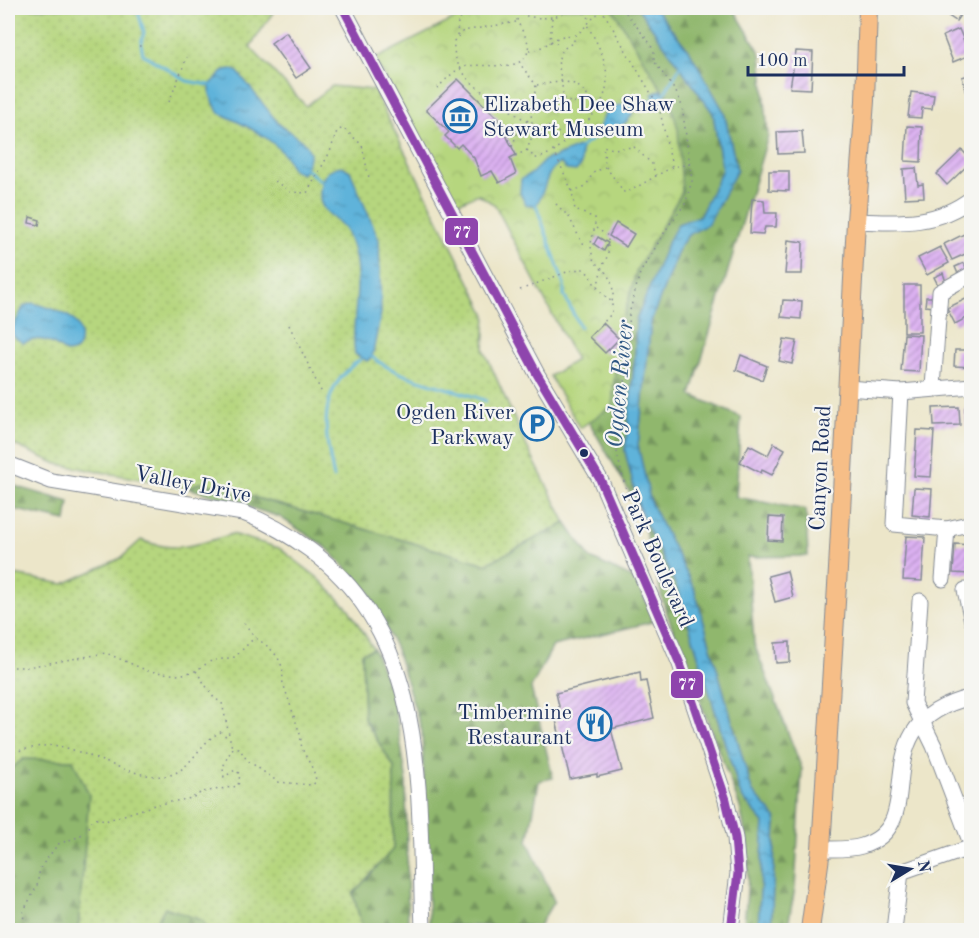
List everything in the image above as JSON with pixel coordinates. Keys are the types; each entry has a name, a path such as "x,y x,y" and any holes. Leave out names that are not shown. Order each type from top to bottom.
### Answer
{"main road":[{"name":"Canyon Road","path":"810,930 821,849 856,221 865,101 868,8"}],"street":[{"name":"Park Boulevard","path":"343,8 537,374 600,479 676,656 726,800 735,838 738,873 731,930"},
{"path":"856,221 910,223 930,220 969,205"},
{"path":"933,387 940,291 972,274"},
{"path":"847,388 901,392 933,387 972,386"},
{"path":"901,392 894,524 947,529 972,523"},
{"name":"Valley Drive","path":"8,464 51,481 243,513 268,522 328,563 359,595 384,635 401,683 412,730 417,770 423,930"},
{"path":"943,579 947,529"},
{"path":"965,590 972,621"},
{"path":"894,930 901,872 972,846 912,695 920,601"},
{"path":"821,849 850,849 864,845 890,828 898,805 904,751 910,735 921,720 939,708 972,697"}],"path":[{"path":"483,8 458,20 454,46 466,77 487,97 513,110 534,127 550,125 557,128 564,142"},
{"path":"510,8 516,12 552,17 566,13 570,8"},
{"path":"580,8 590,18"},
{"path":"622,8 649,42 654,51 654,61 676,92 682,106 690,164 689,197 640,273 629,314 630,351 619,420 618,454 620,473 638,535"},
{"path":"528,51 537,51 565,35 574,36 587,25 590,18 602,9 658,107 672,166"},
{"path":"437,88 461,67 481,63 511,66 519,63 528,51 528,40 516,22 516,12"},
{"path":"550,42 552,17"},
{"path":"457,36 463,31 516,22"},
{"path":"527,150 535,158 553,150 576,132 605,97 607,68 603,52 587,25"},
{"path":"574,36 574,42 563,49 558,66 562,95 567,102 587,99"},
{"path":"555,40 563,49"},
{"path":"550,42 557,43"},
{"path":"169,102 187,57"},
{"path":"510,159 527,150 534,127 531,118 536,85 519,63"},
{"path":"536,85 561,83 577,86 587,99 598,106"},
{"path":"497,103 490,110 500,119 516,156"},
{"path":"512,146 521,125 531,118"},
{"path":"275,181 290,192 308,193 330,152 337,131 343,128 362,144 369,178"},
{"path":"656,176 647,157 630,146 614,149 603,146 606,167 624,192 628,192 656,176 672,166 690,164"},
{"path":"553,150 572,191 575,210 569,218"},
{"path":"572,191 586,186 593,172 606,167"},
{"path":"556,204 569,218 582,243 589,244"},
{"path":"575,210 595,218 595,227 589,244 594,262 602,267 614,286 612,313 603,322"},
{"path":"595,227 608,236 608,255 602,267 597,289"},
{"path":"520,290 564,272 583,269 590,275 597,289 612,302"},
{"path":"289,325 322,393"},
{"path":"233,748 239,748 247,760 278,782 304,786 316,782 309,759 300,746 301,737 282,680 284,673 282,664 267,645 257,639 244,623"},
{"path":"8,667 27,667 106,653 164,675 195,670 211,662 235,657 251,641 257,639"},
{"path":"195,670 214,698 222,703 228,738 233,748"},
{"path":"8,753 58,746 116,766 163,776 181,769 212,736 221,732 228,738"},
{"path":"25,930 23,912 37,886 40,868 58,844 78,837 88,830 92,820 100,818 105,820 155,805 192,798 202,792 238,786 240,774 235,770 224,777 222,772 222,766 233,748"}],"green space":[{"path":"8,8 276,8 250,47 306,106 332,86 374,90 486,315 484,350 525,443 566,523 486,564 201,483 189,488 57,464 8,442"},
{"path":"476,8 612,8 671,105 678,129 682,192 637,269 623,319 612,406 580,428 550,376 576,360 495,205 478,194 451,206 375,59"},
{"path":"612,8 638,8 713,113 722,170 700,216 678,224 636,320 635,357 625,451 640,509 589,422 612,405 623,319 637,269 682,192 671,105"},
{"path":"655,8 733,8 761,54 768,136 691,395 741,417 736,497 806,510 808,556 748,557 754,644 802,769 795,888 787,930 771,930 776,818 752,791 694,588 651,504 638,446 651,321 680,246 688,235 708,224 737,170 724,112 690,52"},
{"path":"201,482 486,564 566,523 590,558 635,579 656,621 553,646 531,688 553,778 539,781 528,841 554,901 539,926 429,926 422,731 396,649 369,592 326,547 280,517 189,488"},
{"path":"8,484 69,502 66,521 8,508"},
{"path":"641,512 679,592 741,796 764,823 758,930 743,930 748,868 744,823 740,807 664,605"},
{"path":"232,534 279,548 317,577 348,608 374,649 362,653 364,719 394,767 393,850 353,894 363,930 206,930 203,921 165,908 152,930 78,930 81,884 23,759 8,772 8,574 64,584 121,558 141,540 176,547 197,544"},
{"path":"374,649 393,696 406,777 408,930 363,930 353,894 393,849 394,767 364,719 362,653"},
{"path":"23,759 73,760 89,795 78,930 8,930 8,772"},
{"path":"165,907 203,921 206,930 152,930"}],"water":[{"name":"Ogden River","path":"638,8 655,8 690,52 724,112 737,170 708,224 688,235 680,246 651,321 638,446 651,504 694,588 752,791 776,818 771,930 758,930 764,823 741,796 679,592 640,511 625,451 635,357 636,321 667,244 678,224 700,216 722,170 713,113"},
{"path":"232,69 238,72 278,123 306,144 310,153 306,169 302,174 292,169 280,149 271,141 218,112 210,94 210,85 225,70"},
{"path":"661,90 667,100 659,106 652,94"},
{"path":"627,104 633,108 627,121 608,137 597,136 606,113 614,107"},
{"path":"581,147 581,165 576,171 567,170 560,163 555,166 548,176 536,205 526,205 520,193 521,179 531,174 547,158 553,158"},
{"path":"342,166 350,171 379,240 381,313 372,357 367,361 355,354 357,278 353,247 343,226 326,211 320,195 325,175 332,169"},
{"path":"33,303 65,314 72,319 80,333 77,349 67,353 46,341 36,340 23,343 13,336 12,329 24,306"}],"building":[{"path":"952,8 965,8 956,21 947,15"},
{"path":"959,29 970,55 953,62 943,36"},
{"path":"286,32 311,68 296,78 271,43"},
{"path":"796,51 813,52 811,89 790,88"},
{"path":"972,74 972,99 969,100 962,77"},
{"path":"458,79 499,120 491,127 502,127 516,155 510,158 516,174 499,183 492,171 481,176 474,158 461,144 457,148 445,136 449,132 426,110"},
{"path":"911,92 934,95 932,109 922,108 921,118 908,117"},
{"path":"907,126 922,127 921,162 905,161"},
{"path":"802,131 804,153 778,154 777,132"},
{"path":"962,150 972,161 947,185 937,174"},
{"path":"916,168 918,185 923,184 924,197 905,198 903,169"},
{"path":"769,171 789,171 789,191 769,190"},
{"path":"752,199 764,200 765,213 777,213 776,227 765,227 763,234 750,233"},
{"path":"30,217 40,220 39,225 29,223"},
{"path":"616,223 634,234 626,247 609,236"},
{"path":"968,232 972,251 952,260 944,244"},
{"path":"598,237 608,243 604,251 594,244"},
{"path":"788,240 803,242 802,274 785,274"},
{"path":"940,247 949,263 927,275 918,258"},
{"path":"964,263 968,272 959,276 955,267"},
{"path":"943,273 946,282 938,285 934,277"},
{"path":"904,285 920,285 920,332 904,332"},
{"path":"972,296 972,315 955,324 947,308"},
{"path":"926,297 935,297 935,307 925,306"},
{"path":"783,300 802,301 801,319 781,317"},
{"path":"603,323 619,339 605,353 589,337"},
{"path":"904,334 921,335 919,372 901,371"},
{"path":"784,339 797,341 792,364 779,361"},
{"path":"955,350 972,350 972,367 954,366"},
{"path":"741,355 767,366 762,380 736,370"},
{"path":"959,407 960,425 934,426 933,408"},
{"path":"965,408 972,408 972,427 966,427"},
{"path":"917,430 934,431 931,477 914,476"},
{"path":"774,443 785,449 772,475 762,470 761,473 740,462 749,445 768,455"},
{"path":"914,488 932,489 930,517 912,515"},
{"path":"769,517 783,518 782,541 768,540"},
{"path":"906,536 925,537 922,581 903,580"},
{"path":"955,544 972,545 970,574 953,573"},
{"path":"787,571 793,597 775,602 768,576"},
{"path":"790,642 790,662 776,663 775,643"},
{"name":"Timbermine Restaurant","path":"640,672 641,682 646,681 654,718 611,729 622,771 597,777 597,774 570,779 555,716 561,715 556,693"}],"waterway":[{"path":"137,8 144,32 141,44 143,54 187,81 210,85"},
{"path":"664,94 683,62"},
{"path":"633,108 655,99"},
{"path":"581,147 597,136"},
{"path":"306,169 321,181"},
{"path":"536,205 564,284 564,295 580,327"},
{"path":"372,357 399,373 486,401"},
{"path":"334,478 326,427 330,398 336,384 361,359"}],"transit line":[{"name":"77","path":"343,8 537,374 600,479 680,664 726,800 735,838 738,873 731,930"}],"place":[{"name":"Elizabeth Dee Shaw Stewart Museum","path":"460,116"},
{"name":"Ogden River Parkway","path":"537,424"},
{"name":"Timbermine Restaurant","path":"595,724"}]}
